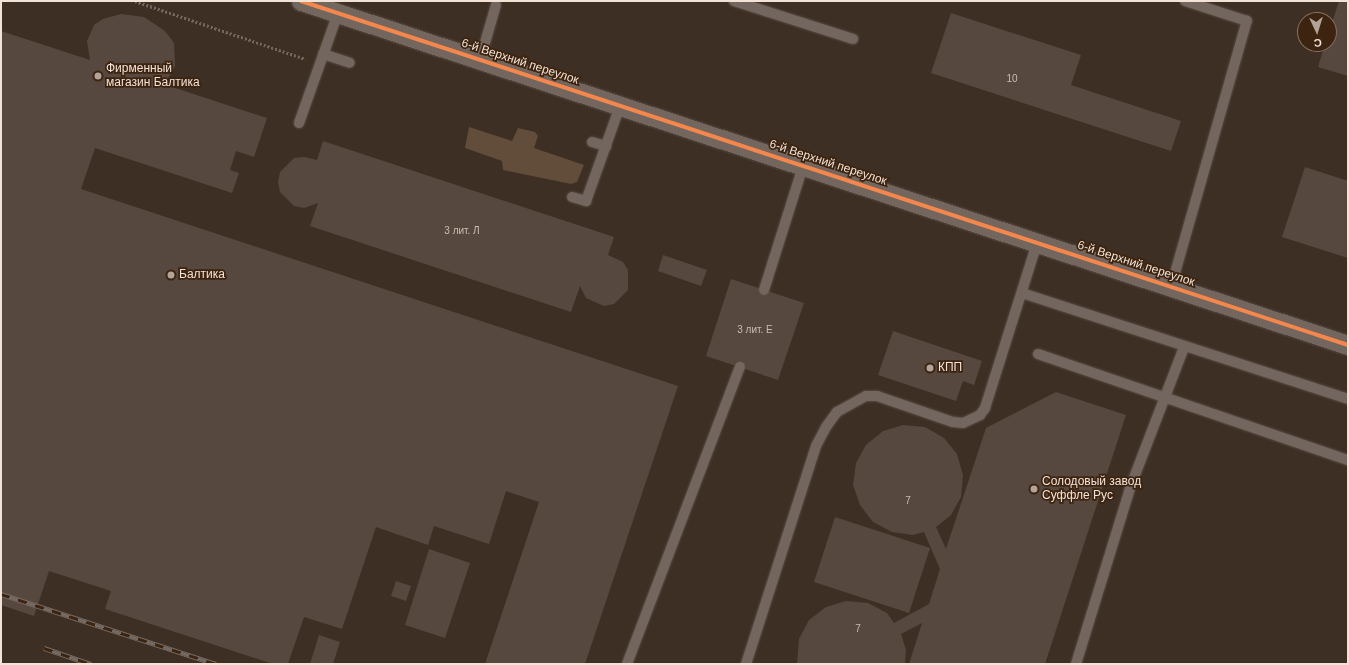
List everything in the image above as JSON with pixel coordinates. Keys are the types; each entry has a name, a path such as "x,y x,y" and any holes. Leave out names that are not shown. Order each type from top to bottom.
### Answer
{"street":[{"name":"6-й Верхний переулок","path":"310,2 338,13 480,60 1348,345"}],"lane":[{"path":"734,1 853,39"},
{"path":"1171,287 1247,21 1185,1"},
{"path":"480,60 496,5"},
{"path":"299,123 338,13"},
{"path":"323,54 350,62"},
{"path":"572,197 586,202 620,106"},
{"path":"592,142 606,146"},
{"path":"764,290 803,166"},
{"path":"746,664 816,446 826,427 838,412 866,396 877,396 953,422 964,422 980,415 985,408 1037,243"},
{"path":"1022,293 1184,347 1348,399"},
{"path":"1076,664 1130,488 1163,398 1184,347"},
{"path":"1038,354 1348,460"},
{"path":"627,664 740,367"}],"path":[{"path":"135,1 320,64"}],"shaded area":[{"path":"469,127 512,141 518,128 535,132 538,136 534,148 584,165 577,182 571,184 503,170 502,161 465,148"}],"building":[{"path":"1339,1 1348,1 1348,76 1318,67 1323,52 1337,52 1337,12 1335,12"},
{"path":"951,13 1081,55 1071,85 1181,121 1171,151 931,73"},
{"name":"Балтика","path":"121,14 144,17 165,31 174,43 175,66 169,77 160,83 267,118 254,157 236,151 230,170 239,173 232,193 95,148 81,189 678,386 585,664 485,664 539,502 506,491 489,544 434,526 428,545 376,527 342,629 304,617 288,664 273,664 105,609 111,591 49,571 34,616 1,605 1,31 90,60 87,41 94,25 103,19"},
{"path":"323,141 614,237 608,255 623,262 628,270 628,290 614,304 604,306 586,298 580,286 571,312 310,226 318,203 304,208 294,206 280,192 278,182 280,172 294,158 304,157 317,160"},
{"path":"1305,167 1348,181 1348,258 1282,237"},
{"path":"663,255 707,270 701,286 658,271"},
{"path":"731,279 804,303 778,380 706,356"},
{"name":"КПП","path":"893,331 982,361 974,385 963,381 956,401 878,375"},
{"name":"Солодовый завод Суффле Рус","path":"1056,392 1126,415 1045,664 909,664 922,623 901,634 906,650 905,664 797,664 799,639 809,620 826,607 846,601 868,603 887,613 894,623 929,604 940,569 924,532 913,535 892,532 873,522 860,505 853,485 856,463 866,445 883,431 903,425 925,427 944,438 957,454 963,475 961,497 951,515 936,527 946,549 986,428"},
{"path":"835,517 930,548 909,613 814,582"},
{"path":"429,549 470,563 445,638 405,625"},
{"path":"396,581 411,586 406,601 391,596"},
{"path":"319,635 340,642 333,664 310,664"}],"railway":[{"path":"1,594 216,664"},
{"path":"44,648 91,664"}],"cycle path":[{"path":"301,1 1348,345"}],"place":[{"name":"Фирменный магазин Балтика","path":"98,76"},
{"name":"Балтика","path":"171,275"},
{"name":"КПП","path":"930,368"},
{"name":"Солодовый завод Суффле Рус","path":"1034,489"}]}
